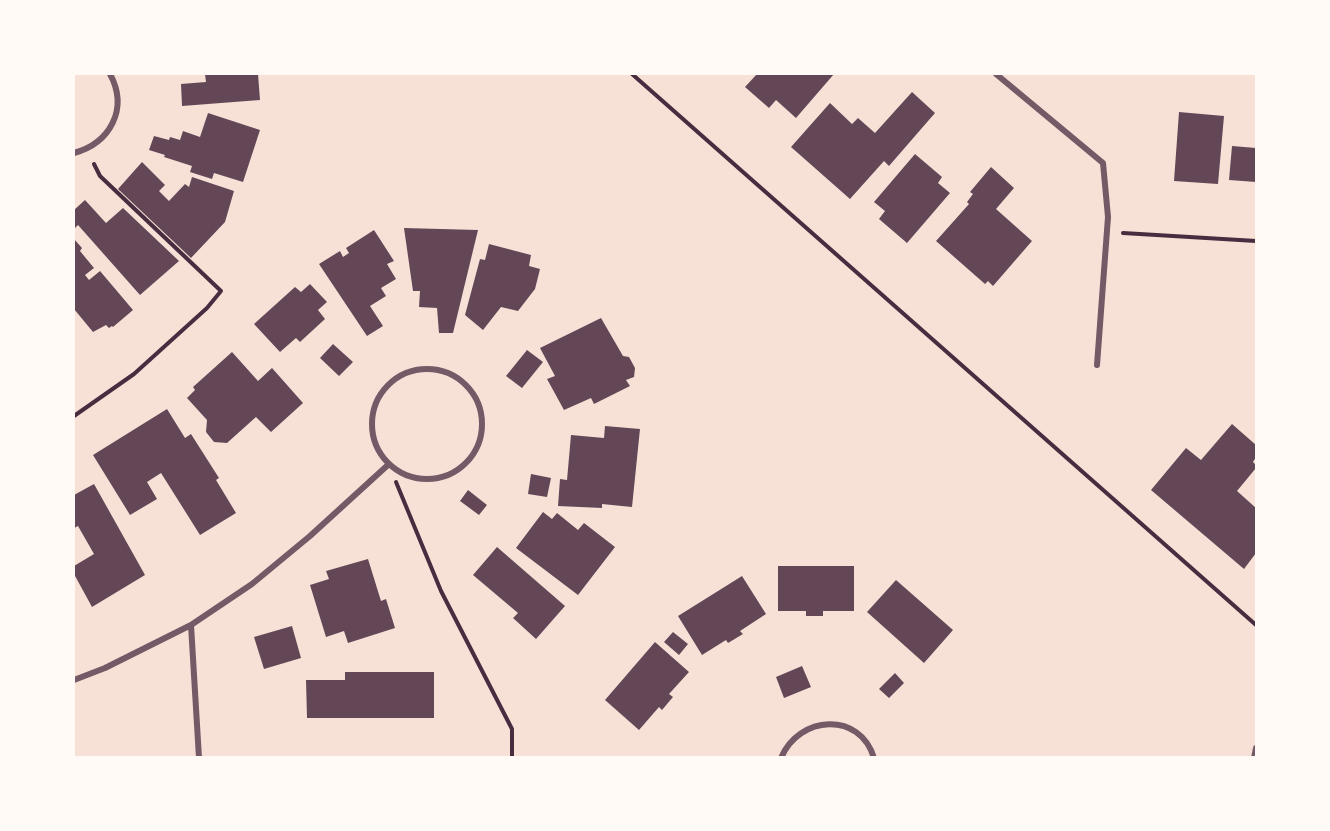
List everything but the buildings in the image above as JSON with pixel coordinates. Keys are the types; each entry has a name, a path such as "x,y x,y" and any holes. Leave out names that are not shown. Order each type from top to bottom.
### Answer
{"street":[{"path":"74,153 99,142 108,132 114,120 117,93 110,74"},
{"path":"996,74 1102,163 1108,217 1097,364"},
{"path":"428,370 444,372 459,380 471,391 479,405 483,421 481,438 475,453 465,465 443,477 418,479 403,474 389,464 379,451 373,436 372,420 376,404 384,390 397,379 412,372 428,370"},
{"path":"74,680 105,668 191,625 252,584 310,536 389,464"},
{"path":"191,625 199,758"},
{"path":"782,758 790,741 803,730 818,724 835,724 851,729 865,740 874,758"},
{"path":"1254,758 1257,748"}],"path":[{"path":"632,74 1257,626"},
{"path":"74,416 134,374 207,308 221,291 100,176 87,149"},
{"path":"1107,232 1257,241"},
{"path":"389,464 441,591 512,729 512,758"}]}
